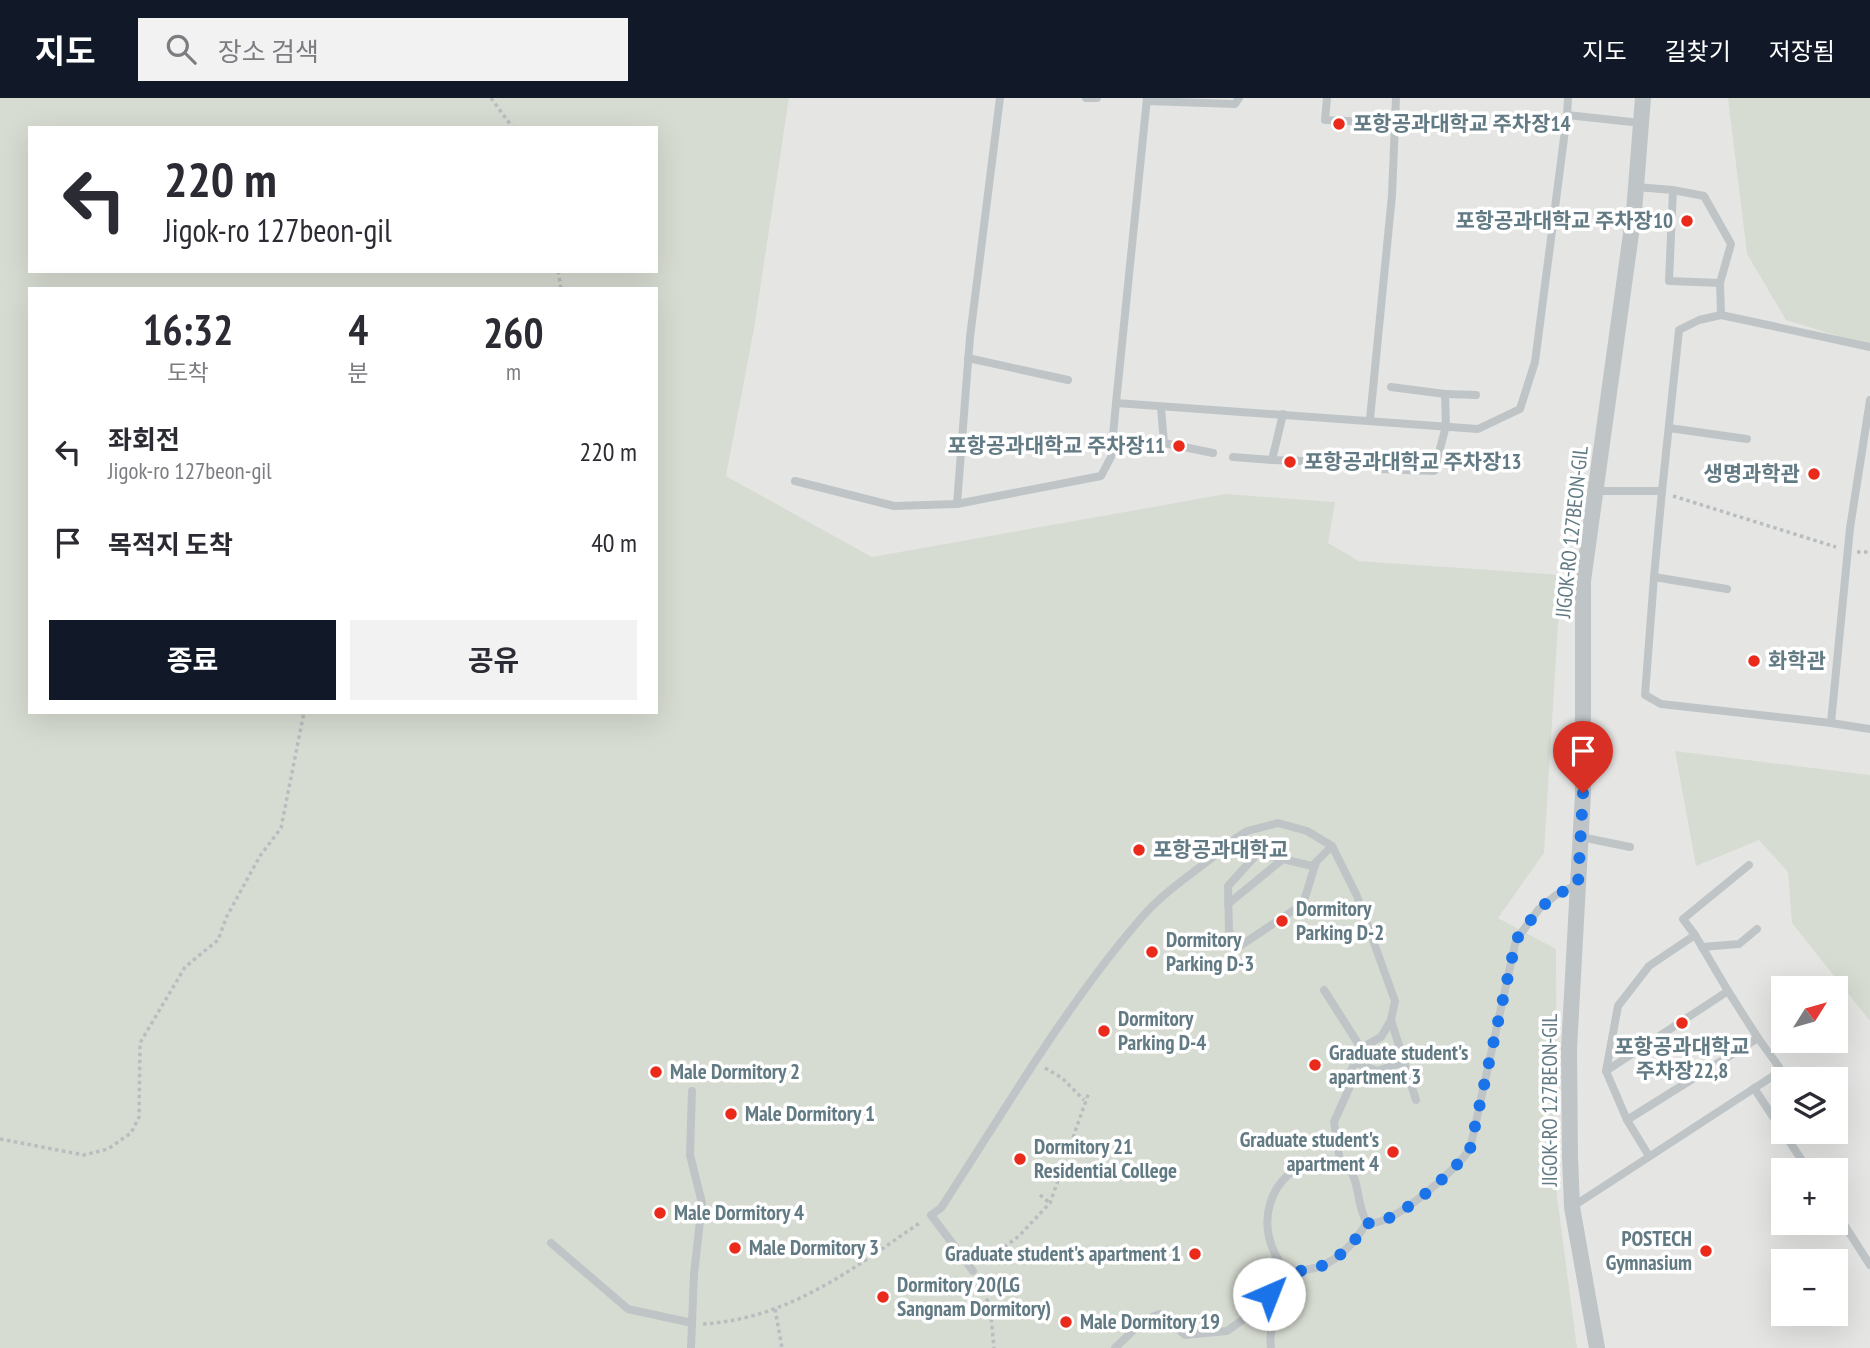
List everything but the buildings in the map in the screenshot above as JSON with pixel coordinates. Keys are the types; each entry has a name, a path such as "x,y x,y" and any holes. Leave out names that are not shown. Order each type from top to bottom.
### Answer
{"street":[{"name":"JIGOK-RO 127BEON-GIL","path":"1597,1348 1572,1207 1569,1049 1581,837 1583,580 1636,187 1643,98"}],"lane":[{"path":"957,504 968,358 1000,98"},
{"path":"1086,98 1097,98"},
{"path":"795,481 894,506 957,504 1101,476 1111,457 1147,100 1235,104 1239,98"},
{"path":"1327,98 1325,120 1464,126"},
{"path":"1370,419 1392,195 1396,98"},
{"path":"1116,402 1161,408 1370,419 1478,429 1520,409 1535,362 1568,98"},
{"path":"1567,115 1641,123"},
{"path":"1636,187 1704,196 1731,244 1720,283 1721,315"},
{"path":"1673,190 1669,281 1720,283"},
{"path":"1870,347 1721,315 1699,320 1679,330 1661,491 1645,695 1661,704 1870,729"},
{"path":"968,358 1068,380"},
{"path":"1391,387 1476,395"},
{"path":"1381,469 1434,471 1447,426 1445,394"},
{"path":"1831,723 1848,551 1870,400"},
{"path":"1161,408 1164,443 1213,453"},
{"path":"1272,460 1283,414"},
{"path":"1670,428 1747,439"},
{"path":"1233,457 1338,462"},
{"path":"1596,491 1661,491"},
{"path":"1654,577 1727,589"},
{"path":"973,1271 932,1215 941,1208 1037,1063 1141,918 1167,892 1236,838 1247,831 1278,823 1307,831 1332,846 1357,896 1395,1001 1391,1020 1381,1037 1361,1048 1354,1062 1345,1102 1334,1122 1340,1161 1353,1176 1367,1223"},
{"path":"1581,837 1630,848"},
{"path":"1315,862 1303,904 1240,946 1228,931 1228,886 1258,853 1312,866 1315,862 1332,846"},
{"path":"1228,904 1283,859"},
{"path":"1572,1207 1773,1076 1779,1067 1683,919 1749,865"},
{"path":"1340,1161 1324,1159 1305,1164 1288,1177 1272,1195 1268,1205 1269,1236 1279,1262 1287,1271 1305,1272 1338,1258 1348,1250 1367,1223 1387,1220 1448,1174 1470,1149 1516,940 1539,909 1556,895 1578,884"},
{"path":"1702,947 1739,944 1756,929"},
{"path":"1649,1156 1627,1120 1606,1070 1618,1006 1649,966 1695,935"},
{"path":"1324,990 1361,1048"},
{"path":"1606,1070 1728,991"},
{"path":"1391,1020 1416,1100"},
{"path":"1627,1120 1758,1038"},
{"path":"1354,1062 1377,1071 1404,1062"},
{"path":"1754,1088 1771,1114"},
{"path":"691,1348 694,1274 702,1203 690,1155 692,1091"},
{"path":"1848,1231 1870,1265"},
{"path":"551,1243 628,1310 692,1323"},
{"path":"1115,1348 1144,1320 1160,1314 1185,1335 1227,1331 1265,1299 1287,1271"},
{"path":"1265,1299 1272,1304 1273,1310 1269,1338 1271,1348"}],"path":[{"path":"491,98 512,126"},
{"path":"1661,491 1848,551"},
{"path":"0,1139 84,1155 108,1149 131,1133 139,1117 140,1043 185,967 218,940 240,892 281,828 304,714"},
{"path":"1037,1063 1062,1077 1084,1100"},
{"path":"993,1348 990,1306 973,1271 1019,1236 1050,1203 1089,1092"},
{"path":"1040,1195 1050,1203"},
{"path":"692,1323 719,1323 775,1309 828,1285 876,1256 932,1215"},
{"path":"775,1309 782,1348"}],"shaded area":[{"path":"0,98 789,98 754,329 726,476 872,557 1226,494 1335,502 1328,543 1359,561 1561,575 1544,853 1498,918 1556,949 1557,1196 1577,1348 0,1348"},
{"name":"포항공과대학교","path":"720,98 1870,98 1870,1348 134,1348 654,714 658,714 658,693"},
{"path":"1728,98 1870,98 1870,346 1786,320 1747,254"},
{"path":"1675,751 1870,775 1870,1021 1848,993 1848,976 1834,976 1792,923 1788,872 1759,840 1696,866"}],"place":[{"name":"포항공과대학교 주차장14","path":"1339,124"},
{"name":"포항공과대학교 주차장10","path":"1687,221"},
{"name":"포항공과대학교 주차장11","path":"1179,446"},
{"name":"포항공과대학교 주차장13","path":"1290,462"},
{"name":"생명과학관","path":"1814,474"},
{"name":"화학관","path":"1754,661"},
{"name":"포항공과대학교","path":"1139,850"},
{"name":"Dormitory Parking D-2","path":"1282,921"},
{"name":"Dormitory Parking D-3","path":"1152,952"},
{"name":"포항공과대학교 주차장22,8","path":"1682,1023"},
{"name":"Dormitory Parking D-4","path":"1104,1031"},
{"name":"Graduate student's apartment 3","path":"1315,1065"},
{"name":"Male Dormitory 2","path":"656,1072"},
{"name":"Male Dormitory 1","path":"731,1114"},
{"name":"Graduate student's apartment 4","path":"1393,1152"},
{"name":"Dormitory 21 Residential College","path":"1020,1159"},
{"name":"Male Dormitory 4","path":"660,1213"},
{"name":"Male Dormitory 3","path":"735,1248"},
{"name":"POSTECH Gymnasium","path":"1706,1251"},
{"name":"Graduate student's apartment 1","path":"1195,1254"},
{"name":"Dormitory 20(LG Sangnam Dormitory)","path":"883,1297"},
{"name":"Male Dormitory 19","path":"1066,1322"}],"route":[{"path":"1269,1294 1287,1271 1305,1272 1338,1258 1348,1250 1367,1223 1387,1220 1458,1166 1470,1149 1516,940 1539,909 1556,895 1578,884 1583,793"}]}
